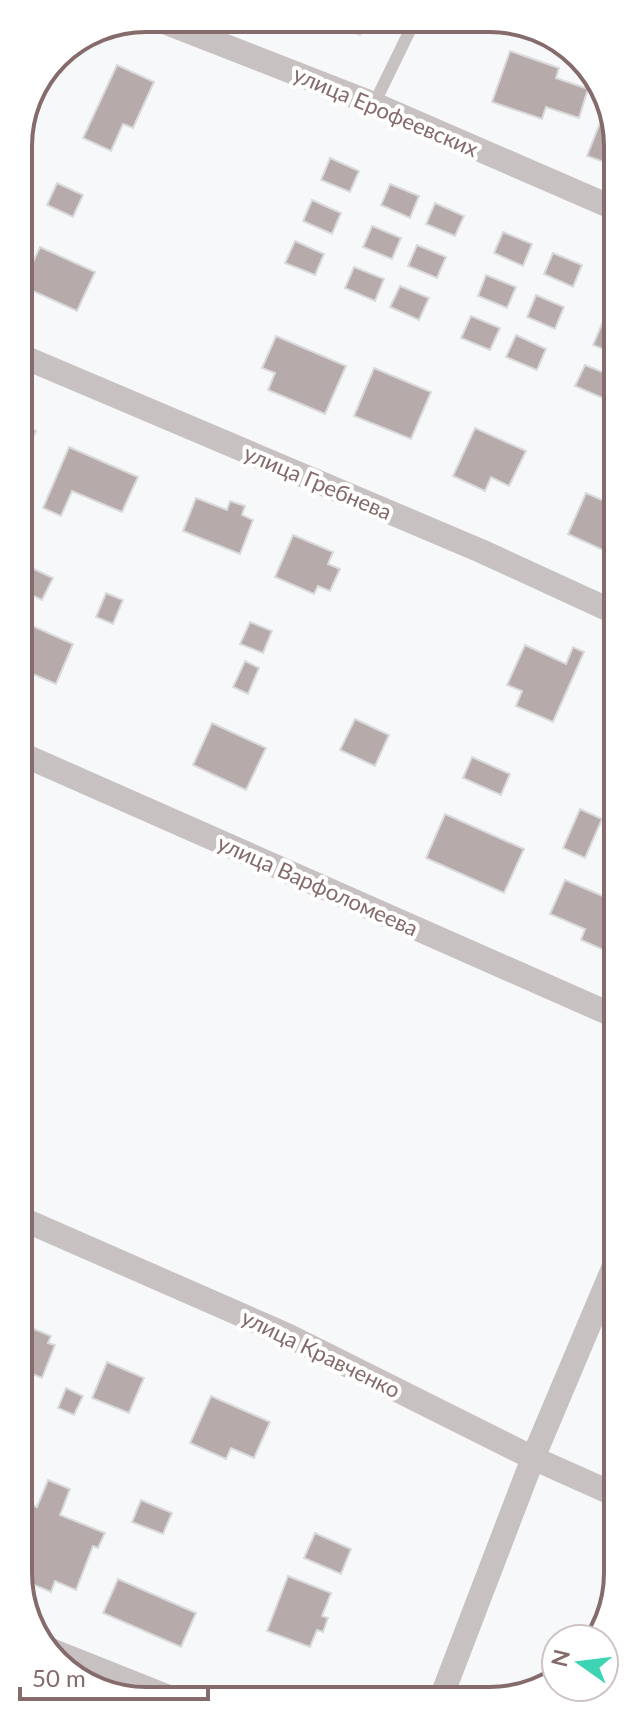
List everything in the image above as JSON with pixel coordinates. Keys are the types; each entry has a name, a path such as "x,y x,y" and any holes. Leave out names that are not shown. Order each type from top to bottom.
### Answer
{"street":[{"name":"улица Ерофеевских","path":"190,32 374,104 604,204"},
{"name":"улица Гребнева","path":"32,361 481,551 604,607"},
{"name":"улица Варфоломеева","path":"32,759 604,1011"},
{"name":"улица Кравченко","path":"32,1223 287,1335 533,1458 604,1490"},
{"path":"445,1687 533,1458 604,1290"},
{"path":"72,1659 143,1687"}],"lane":[{"path":"374,104 409,32"}],"building":[{"path":"510,51 559,68 556,78 588,89 579,118 546,107 542,119 492,102"},
{"path":"117,65 154,82 133,128 123,124 111,151 83,138"},
{"path":"601,120 604,162 587,156"},
{"path":"330,158 359,171 350,192 321,180"},
{"path":"57,183 83,195 73,217 47,205"},
{"path":"390,184 419,196 410,218 381,205"},
{"path":"312,200 341,213 332,234 303,221"},
{"path":"435,203 464,216 455,236 426,224"},
{"path":"372,226 401,238 392,259 363,247"},
{"path":"503,232 532,244 523,266 494,253"},
{"path":"295,241 324,254 315,275 285,263"},
{"path":"417,245 446,257 437,278 408,266"},
{"path":"40,247 95,272 77,311 32,291 32,264"},
{"path":"553,253 582,265 573,287 544,274"},
{"path":"354,267 384,279 375,301 345,288"},
{"path":"486,275 516,287 507,308 478,296"},
{"path":"400,286 429,298 419,320 390,307"},
{"path":"536,295 564,307 555,329 527,317"},
{"path":"471,316 500,328 490,350 461,338"},
{"path":"602,324 604,325 604,349 593,345"},
{"path":"516,335 546,349 537,370 506,357"},
{"path":"276,336 346,366 325,414 268,390 275,373 262,368"},
{"path":"585,365 604,373 604,399 575,386"},
{"path":"374,368 431,392 411,439 354,416"},
{"path":"475,428 526,451 509,486 491,477 485,491 453,476"},
{"path":"69,447 138,477 122,512 72,491 61,516 43,508"},
{"path":"586,493 604,501 604,550 568,534"},
{"path":"196,498 227,510 230,501 245,506 242,515 253,520 240,554 183,531"},
{"path":"293,535 333,552 328,564 340,569 330,591 318,586 314,594 275,577"},
{"path":"32,568 53,578 42,600 32,595"},
{"path":"106,593 123,600 113,624 96,617"},
{"path":"250,622 272,631 263,653 240,644"},
{"path":"32,626 73,644 56,684 32,674"},
{"path":"525,645 566,664 573,647 584,652 553,722 516,706 522,691 507,685"},
{"path":"245,661 259,668 248,694 233,687"},
{"path":"355,719 389,735 375,766 340,750"},
{"path":"212,723 266,748 246,790 193,765"},
{"path":"472,757 510,774 501,795 463,778"},
{"path":"580,809 602,819 585,858 563,848"},
{"path":"445,814 524,849 504,893 426,858"},
{"path":"565,880 604,896 604,950 581,940 585,929 550,914"},
{"path":"34,1329 51,1336 48,1343 55,1345 42,1378 32,1374"},
{"path":"107,1362 144,1378 129,1413 92,1398"},
{"path":"66,1388 83,1396 74,1415 58,1408"},
{"path":"211,1396 270,1422 254,1458 231,1448 226,1459 190,1443"},
{"path":"48,1480 70,1489 60,1515 105,1533 98,1548 93,1546 76,1590 55,1581 51,1592 33,1585 32,1505 37,1507"},
{"path":"141,1500 172,1513 163,1534 132,1522"},
{"path":"315,1533 351,1549 341,1574 304,1558"},
{"path":"288,1576 331,1593 322,1616 328,1618 323,1632 317,1630 310,1647 267,1631"},
{"path":"118,1579 196,1613 181,1647 103,1613"}]}
